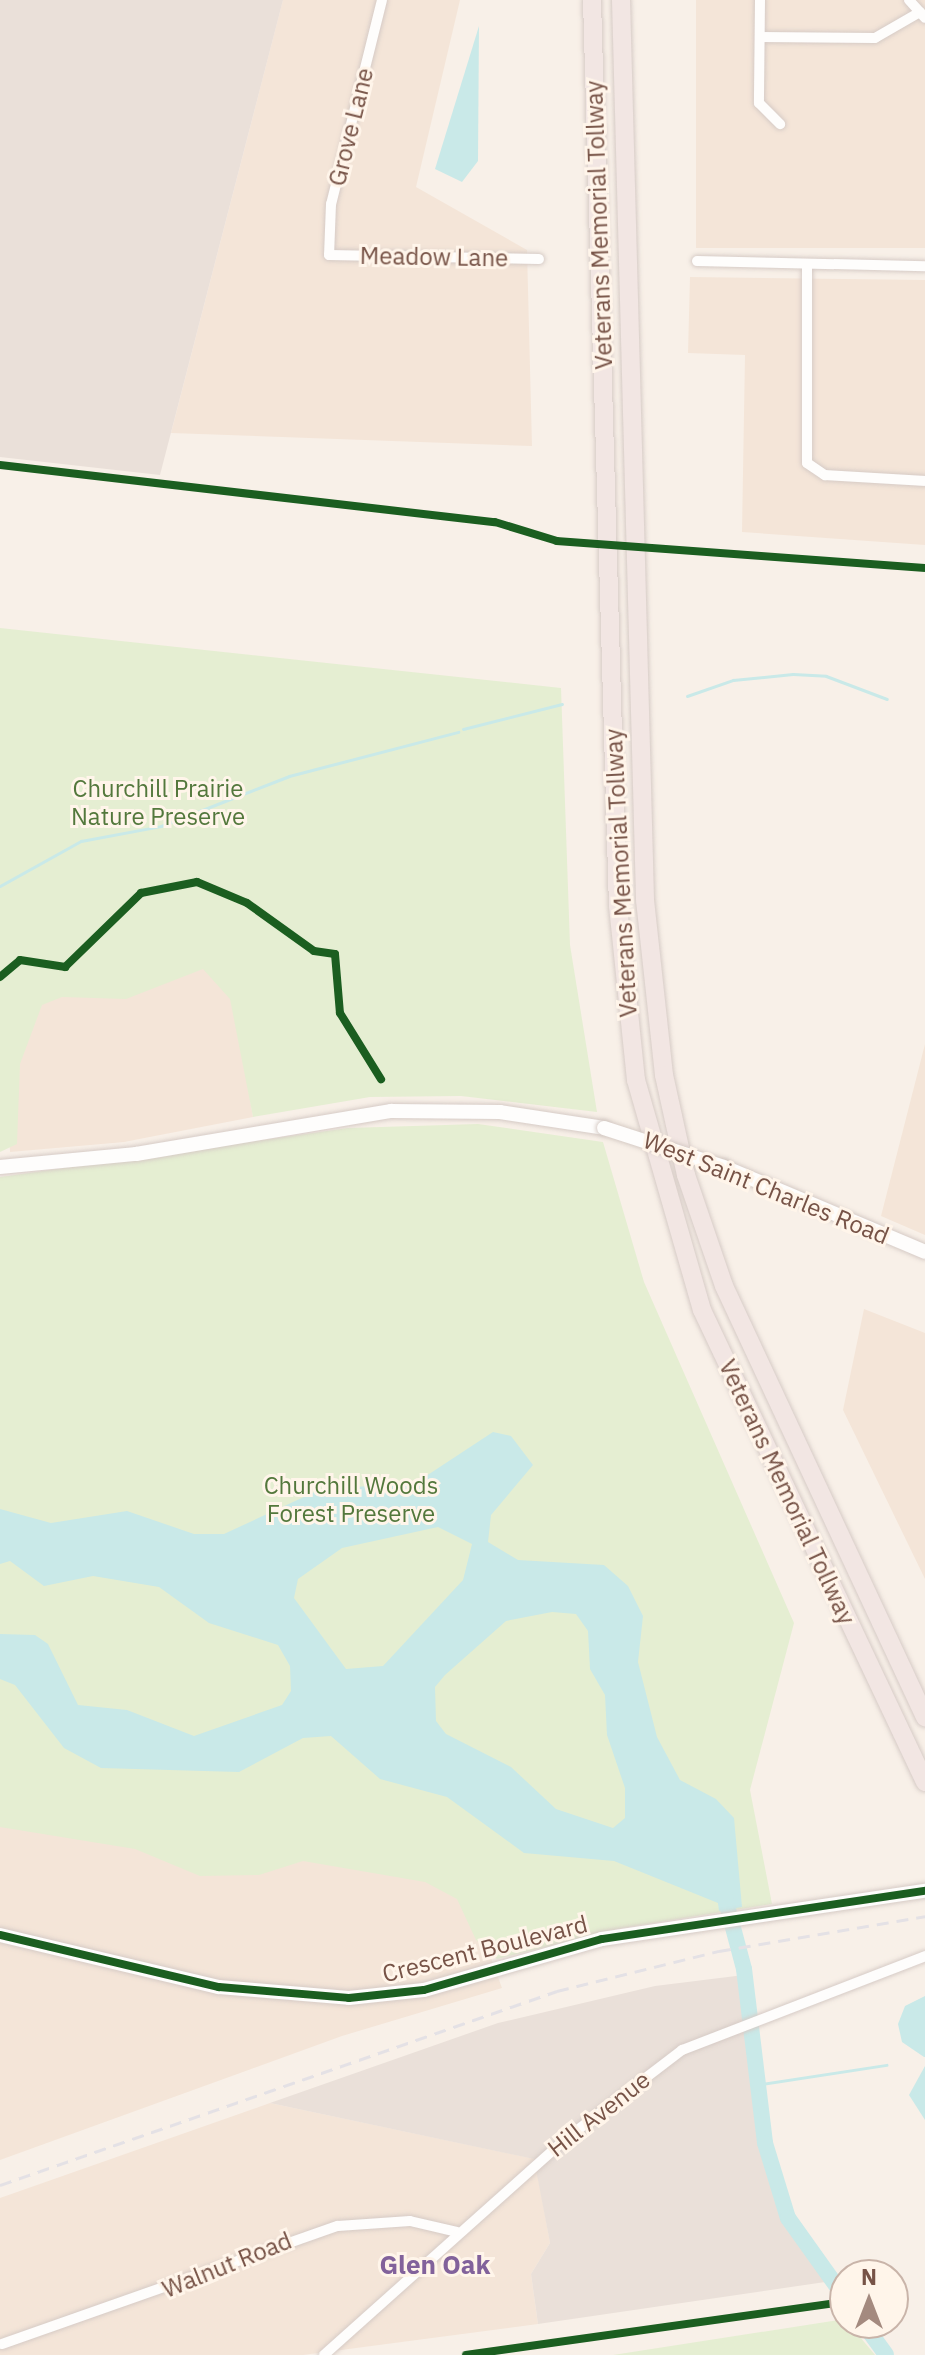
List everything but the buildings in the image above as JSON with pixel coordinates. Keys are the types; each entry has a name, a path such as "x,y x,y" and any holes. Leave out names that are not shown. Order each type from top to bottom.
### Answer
{"highway":[{"name":"Veterans Memorial Tollway","path":"590,0 618,906 639,1094 702,1310 925,1782"},
{"name":"Veterans Memorial Tollway","path":"621,0 645,900 664,1075 686,1175 735,1314 925,1718"}],"main road":[{"name":"West Saint Charles Road","path":"0,1167 131,1155 391,1111 500,1112 604,1128 724,1167 925,1252"},
{"name":"Crescent Boulevard","path":"0,1935 219,1987 349,1998 424,1990 574,1945 925,1891"}],"street":[{"name":"Grove Lane","path":"329,255 331,204 382,0"},
{"path":"760,0 759,103 780,124"},
{"path":"760,37 875,38 923,15 909,0"},
{"name":"Meadow Lane","path":"329,255 539,259"},
{"path":"697,261 925,266"},
{"path":"807,264 805,458 825,475 884,482 925,481"},
{"name":"Hill Avenue","path":"324,2355 457,2232 682,2050 758,2015 925,1956"},
{"name":"Walnut Road","path":"2,2344 338,2226 410,2221 457,2232"}],"shaded area":[{"path":"0,0 283,0 160,475 0,457"},
{"path":"283,0 460,0 416,187 527,250 532,446 171,433"},
{"path":"696,0 925,0 925,248 696,248"},
{"path":"690,277 925,280 925,545 742,532 745,355 688,353"},
{"path":"226,953 253,1117 124,1142 10,1152 6,1064 26,983"},
{"path":"925,1044 925,1235 881,1216"},
{"path":"864,1309 925,1333 925,1579 843,1410"},
{"path":"0,1821 455,1861 502,1988 342,2036 0,2160"},
{"path":"744,1975 765,2143 788,2218 829,2277 829,2281 538,2324 531,2274 550,2243 534,2159 270,2103 498,2023 655,1986"},
{"path":"270,2103 535,2159 550,2243 531,2274 538,2324 303,2355 0,2355 0,2198"}],"green space":[{"name":"Churchill Prairie Nature Preserve","path":"0,628 561,688 570,945 597,1112 461,1096 370,1097 253,1117 230,999 203,969 126,999 62,997 42,1005 20,1064 17,1144 0,1152"},
{"name":"Churchill Woods Forest Preserve","path":"478,1124 603,1142 644,1282 794,1623 750,1790 772,1904 622,1928 497,1959 476,1940 457,1899 425,1882 303,1861 259,1875 200,1876 135,1849 0,1827 0,1177 348,1128"},
{"path":"829,2321 829,2339 862,2339 875,2355 613,2355"}],"water":[{"path":"479,26 478,161 462,182 435,169"},
{"path":"493,1432 511,1436 533,1465 491,1515 488,1542 518,1560 604,1565 628,1586 643,1616 638,1662 657,1737 680,1780 716,1799 734,1818 742,1907 719,1911 718,1903 614,1861 524,1853 447,1797 380,1779 331,1736 303,1738 239,1772 101,1768 64,1748 15,1685 0,1679 0,1634 35,1635 48,1644 78,1705 127,1710 194,1736 282,1705 291,1691 290,1666 278,1645 209,1623 159,1587 93,1576 44,1586 10,1561 0,1564 0,1509 51,1523 127,1511 194,1534 224,1534 319,1490 417,1482","holes":["438,1527 472,1544 463,1580 383,1666 346,1669 294,1598 298,1579 342,1548","552,1612 576,1614 588,1631 590,1669 605,1695 607,1735 625,1788 625,1818 613,1828 556,1809 511,1767 446,1734 436,1721 435,1687 445,1675 506,1621"]},
{"path":"925,1996 924,2057 902,2042 898,2024 905,2006"},
{"path":"925,2066 925,2120 909,2095"}],"waterway":[{"path":"687,696 733,680 793,674 826,676 887,699"},
{"path":"463,729 562,704"},
{"path":"0,886 81,841 161,826 289,776 458,732"},
{"path":"723,1890 744,1969 765,2143 788,2218 829,2276"},
{"path":"755,2085 886,2065"},
{"path":"874,2339 886,2355"}],"railway":[{"path":"0,2185 557,1991 719,1951 925,1916"}],"cycle path":[{"path":"0,465 495,522 557,541 925,568"},
{"path":"0,977 20,960 65,967 141,893 197,882 247,903 314,951 335,954 340,1013 381,1079"},
{"path":"0,1935 219,1987 349,1998 424,1990 602,1939 925,1891"},
{"path":"466,2355 829,2304"}],"district":[{"name":"Glen Oak","path":"435,2265"}]}
